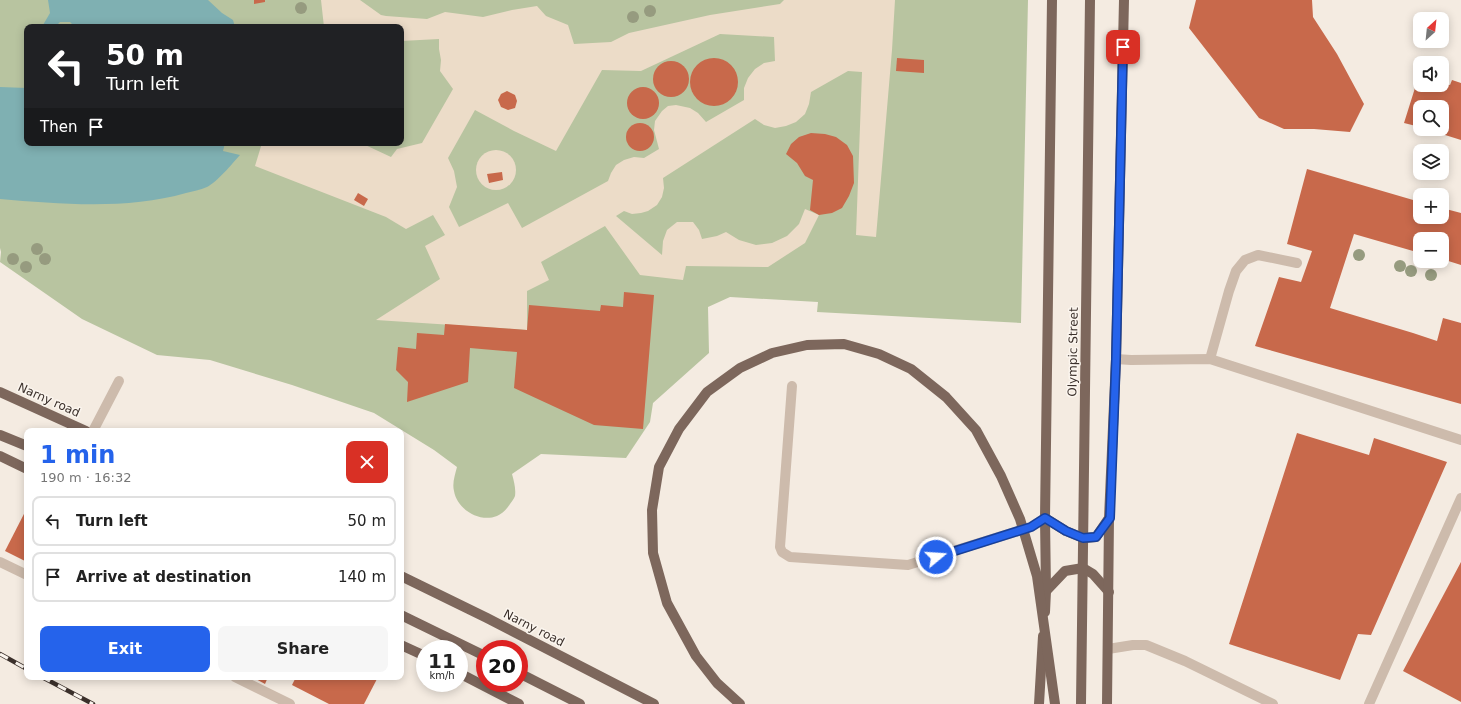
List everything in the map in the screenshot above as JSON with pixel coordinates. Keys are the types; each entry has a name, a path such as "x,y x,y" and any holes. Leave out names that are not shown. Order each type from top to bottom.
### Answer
{"main road":[{"path":"1039,704 1046,591 1045,518 1052,0"},
{"name":"Olympic Street","path":"1081,704 1090,0"},
{"path":"1107,704 1110,518 1116,359 1124,0"},
{"path":"740,704 717,683 696,656 667,603 654,553 652,510 659,467 679,428 707,392 740,368 772,353 807,345 844,344 879,354 911,369 946,397 976,430 1001,476 1020,519 1037,576 1055,704"},
{"name":"Narny road","path":"0,392 79,428"},
{"path":"0,435 24,445"},
{"path":"0,456 24,468"},
{"path":"1045,518 1066,531 1083,538 1096,537 1110,518"},
{"path":"1046,591 1065,571 1083,568 1093,574 1110,592"},
{"name":"Narny road","path":"404,577 487,618 654,704"},
{"path":"404,616 476,652"},
{"path":"404,646 416,652"},
{"path":"468,678 519,704"},
{"path":"528,678 580,704"}],"street":[{"path":"1210,359 1236,271 1245,260 1258,255 1297,263"},
{"path":"1116,359 1210,359 1461,440"},
{"path":"95,428 119,381"},
{"path":"792,386 780,547 782,552 790,557 908,565 1031,527 1045,518"},
{"path":"1369,704 1461,498"},
{"path":"0,562 24,574"},
{"path":"1108,649 1133,645 1146,645 1185,661 1273,704"},
{"path":"241,680 290,704"}],"green space":[{"path":"0,0 1028,0 1021,323 817,312 818,302 730,297 708,307 709,353 653,403 650,422 626,458 541,454 512,474 515,488 514,498 503,513 490,518 476,516 464,509 456,498 453,488 457,467 434,450 404,432 404,428 398,428 374,413 292,385 210,360 157,355 82,319 0,262"}],"shaded area":[{"path":"321,0 360,0 381,15 427,19 445,12 483,17 537,6 546,16 568,25 574,44 611,42 629,33 710,15 780,4 784,0 895,0 876,237 856,235 862,72 848,71 811,92 809,104 805,114 796,122 775,128 764,125 755,119 663,178 664,188 662,197 657,205 648,211 641,213 632,214 624,211 616,216 662,255 663,241 667,230 677,222 693,222 699,230 702,239 717,236 726,232 739,240 756,245 772,243 787,236 799,224 805,209 819,215 805,243 768,267 686,266 683,280 640,275 605,226 541,262 549,280 527,291 527,330 376,320 440,279 425,246 445,235 433,215 406,229 386,217 255,166 261,146 367,146 391,157 397,149 422,143 453,89 440,71 441,60 439,39 404,41 404,24 324,24","holes":["720,34 774,37 775,61 764,63 755,69 748,78 744,88 744,100 706,122 698,113 690,108 676,105 668,106 662,111 655,121 654,130 659,149 644,158 634,157 624,160 616,165 608,181 522,228 508,203 459,227 449,207 457,187 454,171 448,158 475,110 556,151 602,70 641,71"]},
{"path":"496,150 510,156 516,170 510,184 496,190 482,184 476,170 482,156"}],"water":[{"path":"48,0 208,0 222,13 233,20 234,24 72,24 70,22 60,22 58,24 44,24 50,13"},
{"path":"0,87 24,88 24,146 224,146 223,151 240,155 211,185 164,198 117,204 46,203 0,199"}],"building":[{"path":"254,0 265,0 265,2 254,4"},
{"path":"1196,0 1312,0 1313,17 1337,54 1364,104 1350,132 1314,129 1284,129 1259,118 1189,28"},
{"path":"709,58 719,58 731,65 738,77 738,87 731,99 719,106 709,106 701,102 694,95 690,87 690,77 694,69 701,62"},
{"path":"897,58 924,60 924,73 896,71"},
{"path":"675,61 684,66 688,72 688,86 684,92 675,97 667,97 658,92 654,86 653,75 658,66 664,62"},
{"path":"1452,80 1461,83 1461,140 1448,136 1449,100 1413,100 1413,125 1404,123 1414,92 1449,92 1449,85"},
{"path":"640,87 646,87 656,94 659,103 658,109 652,116 646,119 640,119 630,112 627,106 627,100 634,90"},
{"path":"507,91 515,95 517,101 515,108 508,110 501,107 498,100 501,94"},
{"path":"640,123 650,127 654,137 650,147 640,151 630,147 626,137 630,127"},
{"path":"811,133 825,134 836,137 847,145 853,156 854,183 842,208 832,213 819,215 810,210 813,180 805,176 797,163 786,154 791,144 799,137"},
{"path":"1307,169 1413,200 1413,224 1449,224 1449,210 1461,213 1461,265 1449,261 1449,232 1413,232 1413,251 1354,234 1330,308 1437,341 1443,318 1461,323 1461,404 1255,346 1279,277 1301,282 1312,251 1287,244"},
{"path":"502,172 503,180 489,183 487,174"},
{"path":"358,193 368,199 364,206 354,200"},
{"path":"624,292 654,295 643,429 594,425 514,388 517,352 470,348 468,382 407,402 408,382 396,370 398,347 416,349 417,333 444,335 445,324 527,330 529,305 600,311 601,305 623,307"},
{"path":"1297,433 1369,455 1374,438 1447,462 1371,635 1358,634 1340,680 1229,644"},
{"path":"24,514 24,560 5,551"},
{"path":"1461,562 1461,702 1403,671"},
{"path":"258,680 267,680 265,684"},
{"path":"294,680 376,680 364,704 329,704 292,685"}],"railway":[{"path":"0,654 24,667"},
{"path":"48,680 93,704"}],"route":[{"path":"936,557 1031,527 1045,518 1066,531 1083,538 1096,537 1110,518 1116,359 1123,47"}]}
